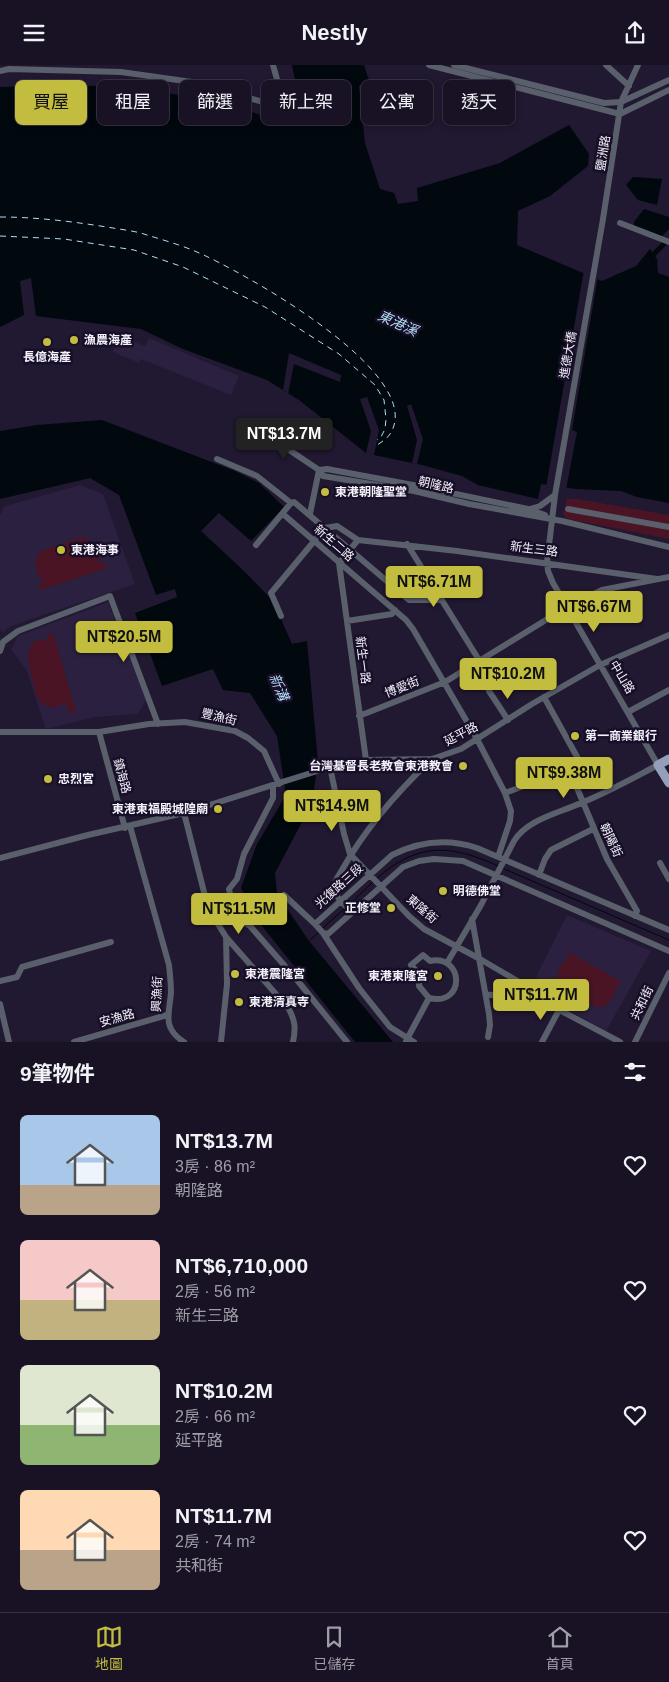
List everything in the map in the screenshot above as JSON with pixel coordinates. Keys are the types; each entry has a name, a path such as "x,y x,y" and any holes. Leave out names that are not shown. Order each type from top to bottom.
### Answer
{"main road":[{"path":"658,765 669,759"},
{"name":"中山路","path":"658,765 669,783"}],"street":[{"path":"0,71 9,69 133,74 199,83 279,106 283,101 273,65"},
{"path":"429,65 620,114 669,90"},
{"path":"454,65 604,103 621,102 669,81"},
{"path":"606,65 629,86"},
{"name":"鹽洲路","path":"603,219 621,102 638,65"},
{"path":"522,90 523,81"},
{"name":"進德大橋","path":"555,495 603,219"},
{"path":"620,223 669,242"},
{"name":"朝隆路","path":"261,431 319,470 323,476 414,491 469,504 552,519 669,547"},
{"path":"217,459 256,476 291,503 294,502 409,600 441,600"},
{"name":"朝隆路","path":"319,470 327,469 399,482 528,509 552,519"},
{"path":"310,514 319,470"},
{"path":"528,509 540,506 555,495"},
{"name":"中山路","path":"555,495 547,562 548,571 553,583 658,765"},
{"path":"256,545 291,503"},
{"path":"568,509 669,527"},
{"name":"新生二路","path":"283,514 395,610 413,629 477,739 505,793 510,811 510,821 498,857"},
{"name":"新生三路","path":"325,528 337,526 358,540 406,544 547,562 657,579"},
{"path":"281,616 271,593 325,528"},
{"path":"339,563 358,540"},
{"path":"406,544 479,661"},
{"name":"新生一路","path":"339,563 366,760"},
{"name":"博愛街","path":"359,717 445,682 567,607 602,591 669,577"},
{"path":"0,651 3,642 18,631 110,596 158,724"},
{"path":"347,621 392,614 395,610"},
{"name":"延平路","path":"279,783 330,767 366,760 432,759 450,753 477,739 600,665 669,635"},
{"path":"628,712 669,690"},
{"path":"489,691 508,720"},
{"path":"505,793 581,764 544,697"},
{"name":"豐漁街","path":"99,731 185,722 235,731 248,738 264,751 279,783"},
{"path":"0,732 99,731"},
{"name":"鎮海路","path":"99,731 127,827"},
{"path":"352,911 334,891 334,886 350,855 377,818 432,759"},
{"path":"447,963 501,868 514,841 524,829 548,816 582,803 658,765"},
{"path":"330,767 350,855"},
{"name":"朝陽街","path":"569,769 607,859 637,911 635,916"},
{"path":"0,857 184,813 279,783"},
{"path":"279,783 244,854 237,879 229,889 234,916 250,926 298,980 348,1042"},
{"path":"184,813 204,892 213,916 226,937 289,1009 295,1021 296,1029 293,1042"},
{"name":"興漁街","path":"127,827 169,965 171,986 167,1015 170,1027 175,1035 184,1042"},
{"path":"539,875 545,859 551,850 593,829"},
{"name":"光復路三段","path":"669,930 539,875 501,868 463,861 434,859 406,865 379,884 328,934 323,933 316,925 392,855 407,847 429,842 449,841 462,843 498,857 501,868 669,951"},
{"name":"東隆街","path":"350,855 420,926 456,946"},
{"path":"660,863 669,879"},
{"path":"284,895 316,925"},
{"path":"472,919 486,993 490,1025 488,1037"},
{"path":"323,933 359,988 390,1027 409,1041 429,998"},
{"path":"221,1042 227,984 226,937"},
{"path":"0,981 17,977 22,967 111,942"},
{"path":"456,946 526,986 550,1005 620,1042"},
{"path":"423,955 430,961 447,963 454,970 457,978 453,992 441,998 429,998 419,986 419,974 411,965 423,955"},
{"name":"共和街","path":"635,1042 669,973"},
{"path":"486,993 550,1005"},
{"path":"0,1004 9,1042"},
{"path":"542,1042 560,1010"},
{"name":"安漁路","path":"74,1042 94,1039 167,1015"}],"shaded area":[{"path":"120,336 145,346 149,338 239,376 231,395 141,359 139,363 113,352"},
{"name":"東港海事","path":"80,485 103,494 135,584 11,626 3,633 0,629 0,515 5,506"},
{"path":"567,499 578,499 669,515 669,539 568,519 563,514"},
{"path":"82,537 91,541 96,547 99,555 98,564 105,562 108,568 40,590 38,585 44,583 38,575 36,559 41,551"},
{"path":"108,602 146,700 138,714 95,717 46,729 27,671 11,649 18,636"},
{"path":"53,633 76,712 70,714 65,702 58,707 50,707 37,698 30,670 29,650 32,643 38,640 49,641 47,635"},
{"path":"567,915 651,951 606,1031 542,995 545,984 536,977"},
{"path":"568,952 622,982 621,985 617,984 613,996 605,1006 596,1007 559,986 559,969 560,966 570,959 566,956"}],"water":[{"name":"東港溪","path":"292,65 364,65 369,80 361,80 361,85 359,86 361,125 363,125 365,143 380,189 394,193 398,204 418,201 417,188 500,163 569,125 589,154 588,166 550,196 518,211 517,245 602,281 636,266 650,249 657,259 658,273 669,277 669,503 637,497 621,491 576,489 541,484 538,499 478,485 462,476 422,465 374,455 379,430 367,397 360,399 371,431 366,453 299,400 267,380 183,349 141,329 36,316 31,278 20,281 24,315 0,327 0,87 15,87 15,125 87,125 87,86 97,86 97,125 169,125 169,94 179,95 179,125 251,125 251,112 261,115 261,125 351,125 351,80 295,80"},
{"path":"633,177 662,179 657,205 638,200 626,185"},
{"path":"644,209 669,217 669,229 660,238 634,226 634,222"},
{"name":"新溝","path":"102,420 235,471 259,483 284,507 251,541 219,513 201,531 273,601 292,644 307,641 318,762 312,803 275,873 277,894 309,941 393,1042 355,1042 258,921 241,888 257,844 286,795 277,736 250,693 223,690 213,669 162,686 135,613 177,597 175,589 156,595 119,495 90,478 0,499 0,431 37,425"}],"pier":[{"path":"584,270 598,276 572,430 577,432 566,490 546,487"},
{"path":"289,353 341,375 340,382 294,364 288,394 283,390"},
{"path":"411,404 423,439 417,464 412,463 417,440 407,406"}],"waterway":[{"path":"650,258 664,244"},
{"path":"376,879 406,858 435,850 465,854 498,866"},
{"path":"502,868 669,940"},
{"path":"349,905 373,882"},
{"path":"323,928 344,909"},
{"path":"310,940 318,933"}],"ferry route":[{"path":"0,217 71,222 143,234 197,252 287,302 324,327 357,355 382,383 395,410 390,434 376,446"},
{"path":"0,236 64,239 134,250 183,267 265,307 339,354 375,385 384,400 386,419 385,429 377,440"}],"place":[{"name":"漁農海產","path":"74,340"},
{"name":"長億海產","path":"47,342"},
{"name":"東港朝隆聖堂","path":"325,492"},
{"name":"東港海事","path":"61,550"},
{"name":"第一商業銀行","path":"575,736"},
{"name":"台灣基督長老教會東港教會","path":"463,766"},
{"name":"忠烈宮","path":"48,779"},
{"name":"東港東福殿城隍廟","path":"218,809"},
{"name":"明德佛堂","path":"443,891"},
{"name":"正修堂","path":"391,908"},
{"name":"東港震隆宮","path":"235,974"},
{"name":"東港東隆宮","path":"438,976"},
{"name":"東港清真寺","path":"239,1002"}]}
